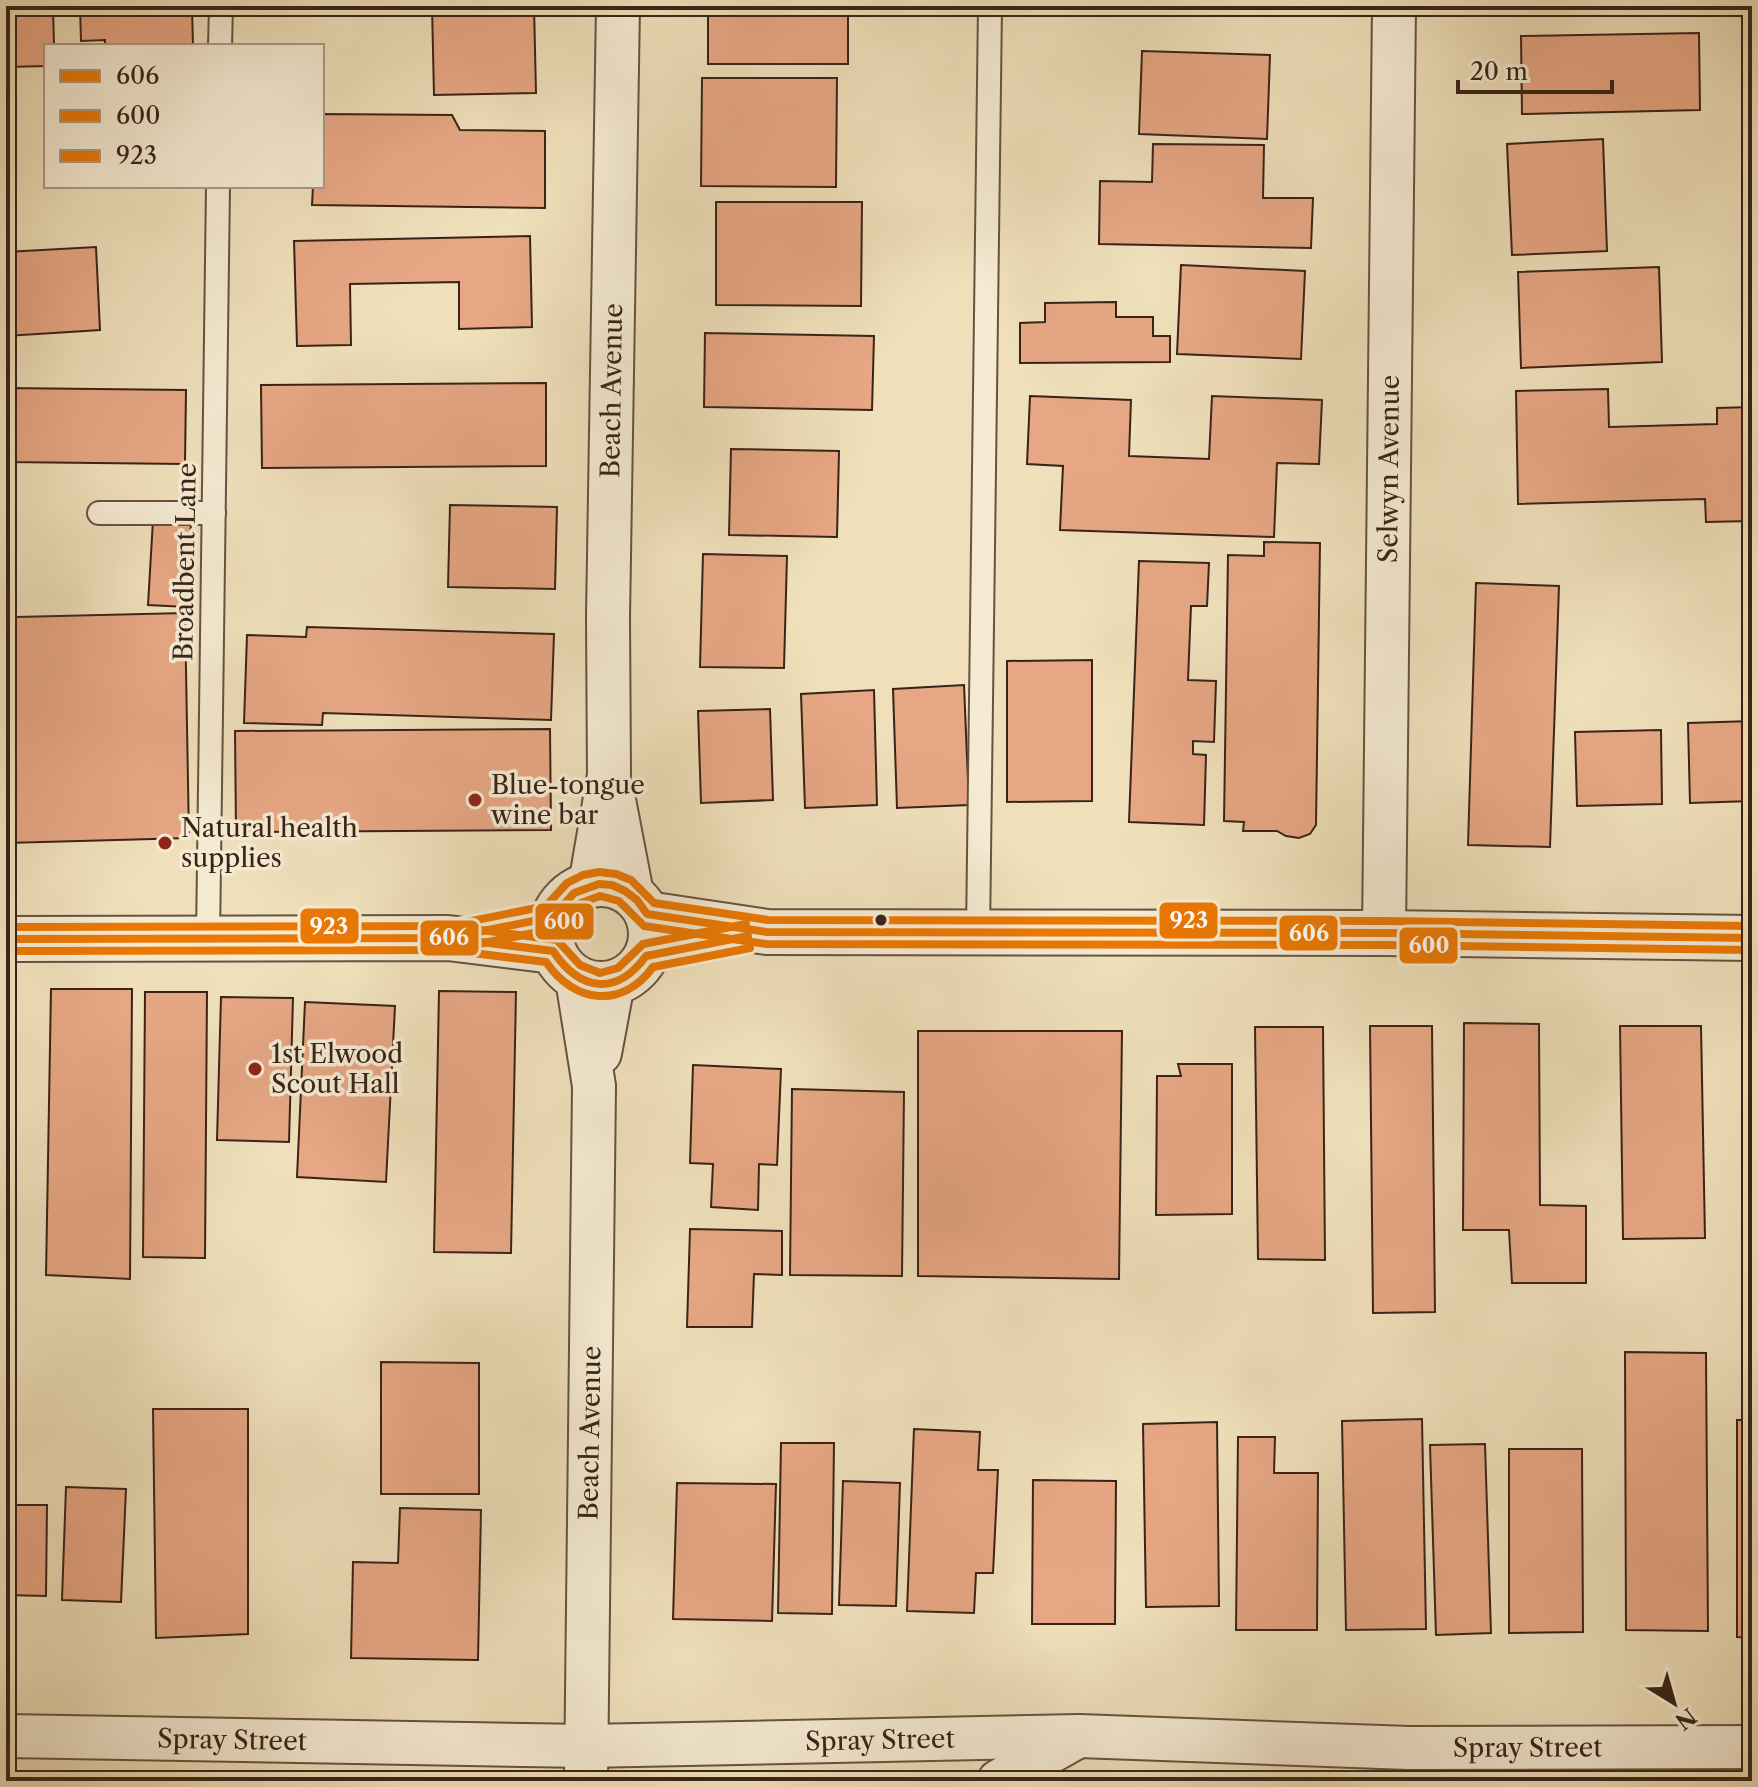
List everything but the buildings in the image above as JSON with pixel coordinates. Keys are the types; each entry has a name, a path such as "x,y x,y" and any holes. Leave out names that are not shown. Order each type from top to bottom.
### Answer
{"street":[{"name":"Beach Avenue","path":"590,885 609,775 608,617 618,6"},
{"name":"Selwyn Avenue","path":"1384,933 1394,6"},
{"name":"Beach Avenue","path":"609,775 642,921"},
{"path":"6,939 448,938 574,958 633,974 642,921 619,887 590,885 574,891 562,902 574,958"},
{"path":"642,921 767,932 1384,933 1752,938"},
{"name":"Beach Avenue","path":"574,958 594,1086 586,1764"},
{"name":"Spray Street","path":"6,1736 586,1764 1079,1736 1409,1748 1752,1747"},
{"path":"999,1781 1079,1736"}],"lane":[{"path":"220,44 221,6"},
{"path":"978,933 990,6"},
{"name":"Broadbent Lane","path":"208,938 218,188"},
{"path":"99,513 214,513"}],"green space":[{"path":"631,1771 935,1773 943,1776 944,1781 623,1781"}],"transit line":[{"name":"923","path":"6,927 447,926 546,906 567,883 599,872 631,880 654,903 768,920 1384,921 1752,926"},
{"name":"606","path":"6,939 448,938 553,917 574,893 599,884 612,885 625,891 637,900 647,914 767,932 1384,933 1752,938"},
{"name":"600","path":"6,951 449,950 558,928 581,903 600,896 619,901 644,926 766,944 1384,945 1752,950"},
{"name":"923","path":"458,927 557,940 580,965 600,973 618,968 643,944 746,924"},
{"name":"606","path":"457,939 553,951 575,974 598,984 623,978 646,956 748,936"},
{"name":"600","path":"456,951 546,962 571,986 599,996 627,990 641,981 653,967 750,948"}],"place":[{"name":"Blue-tongue wine bar","path":"475,800"},
{"name":"Natural health supplies","path":"165,843"},
{"name":"1st Elwood Scout Hall","path":"255,1069"}]}
